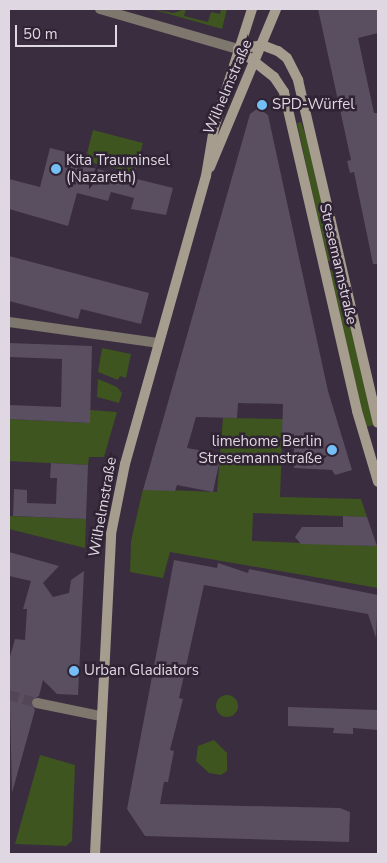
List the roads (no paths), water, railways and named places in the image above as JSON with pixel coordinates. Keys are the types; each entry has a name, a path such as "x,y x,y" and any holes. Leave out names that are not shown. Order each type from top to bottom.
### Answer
{"main road":[{"name":"Wilhelmstraße","path":"95,854 100,716 111,534 158,343 206,176 214,128 252,9"},
{"name":"Wilhelmstraße","path":"206,176 276,9"},
{"path":"238,49 262,45"},
{"name":"Stresemannstraße","path":"262,45 287,58 298,80 378,423"},
{"name":"Stresemannstraße","path":"238,49 254,64 274,77 284,92 357,411 378,482"}],"street":[{"path":"100,9 238,49"},
{"path":"9,322 158,343"},
{"path":"37,703 100,716"}],"tunnel":[{"path":"9,695 37,703"}],"place":[{"name":"SPD-Würfel","path":"262,105"},
{"name":"Kita Trauminsel (Nazareth)","path":"56,169"},
{"name":"limehome Berlin Stresemannstraße","path":"332,450"},
{"name":"Urban Gladiators","path":"74,671"}]}
